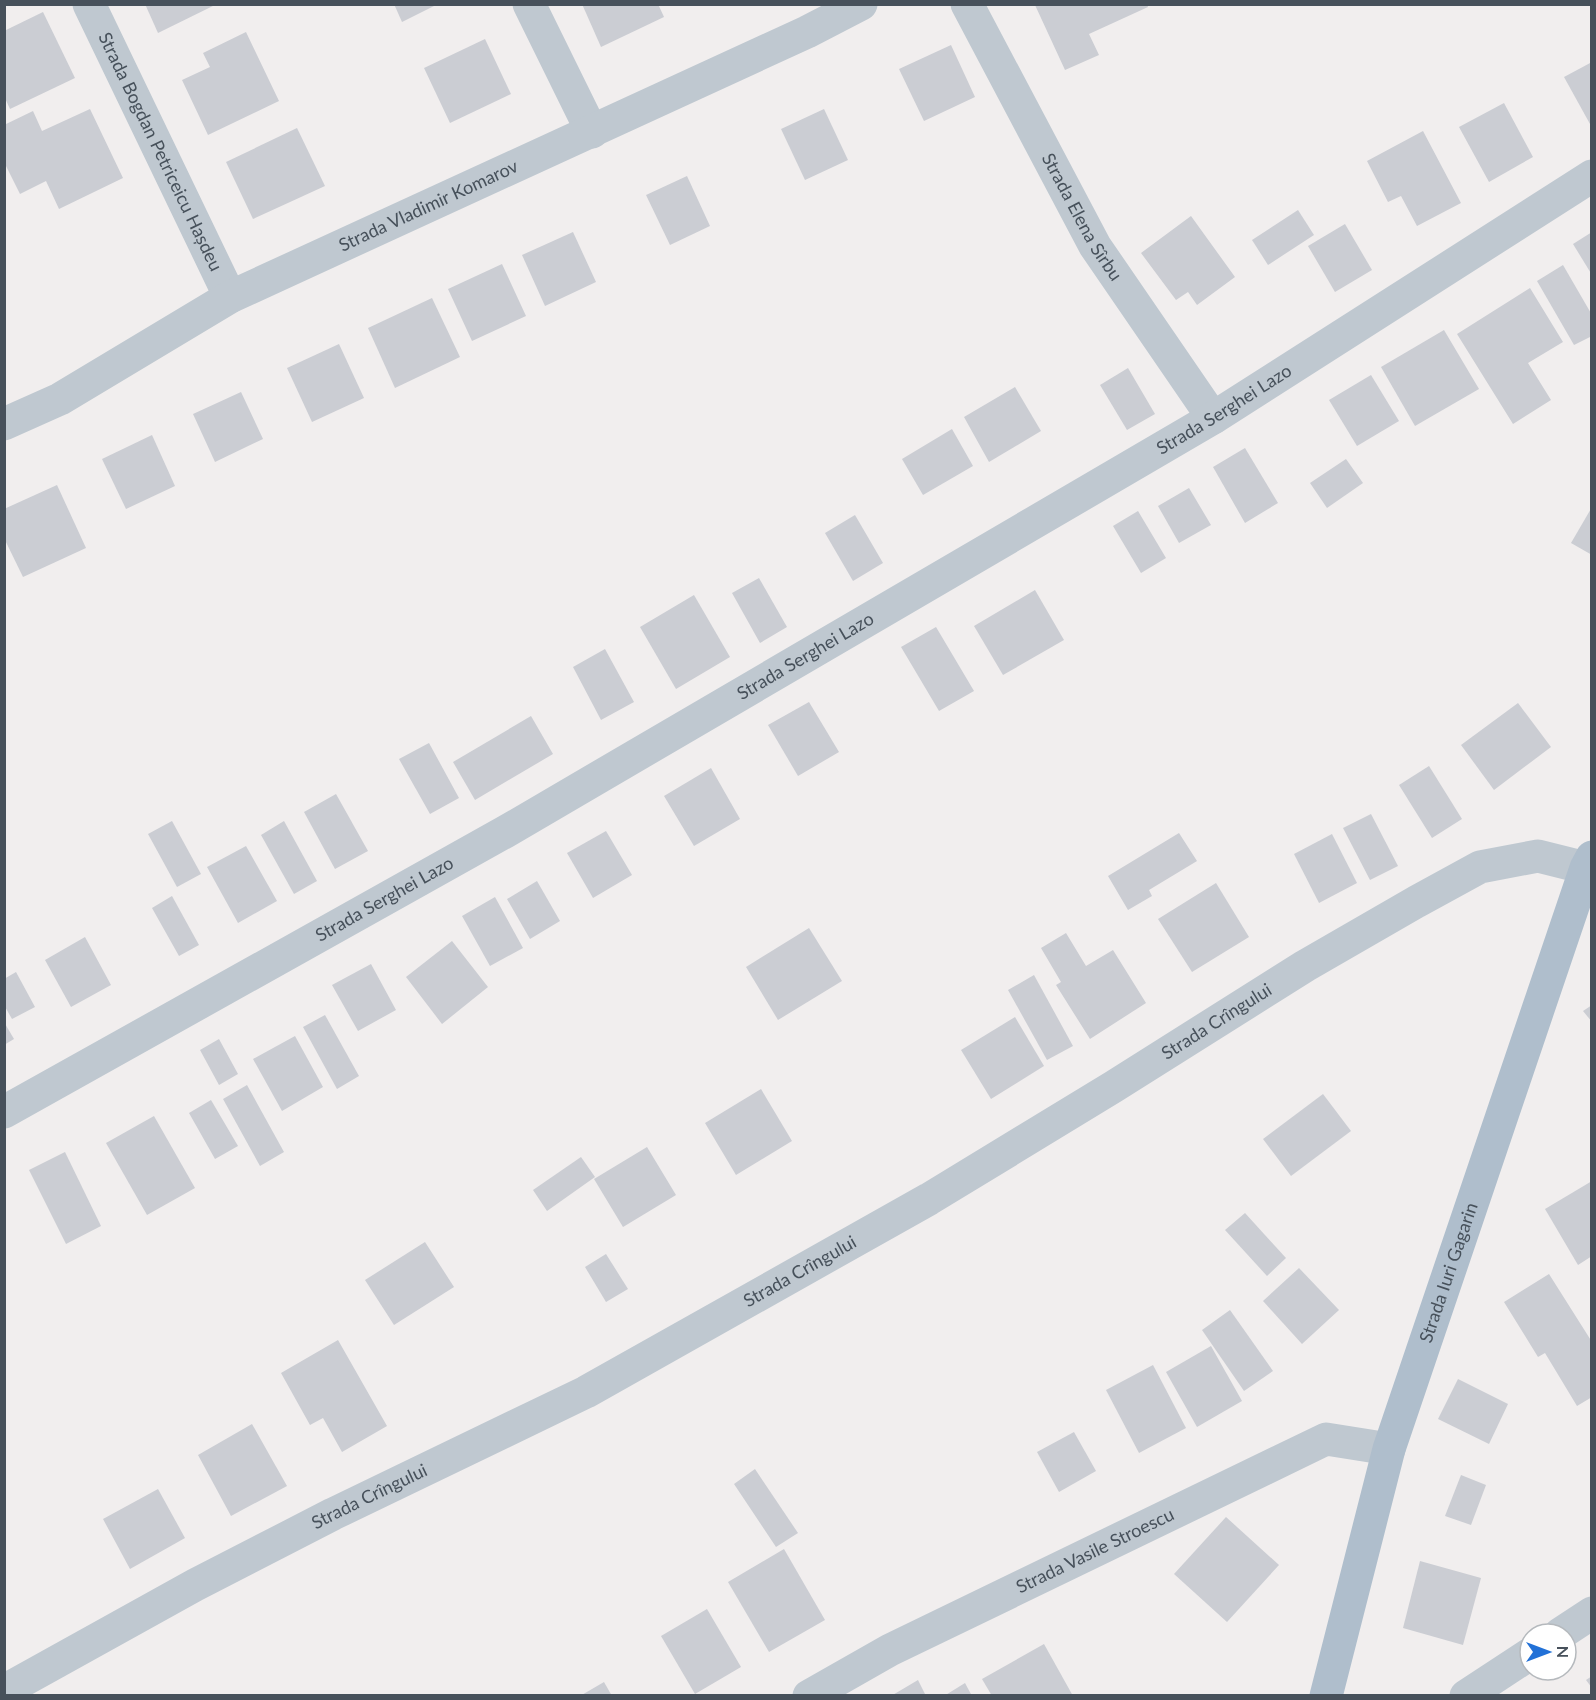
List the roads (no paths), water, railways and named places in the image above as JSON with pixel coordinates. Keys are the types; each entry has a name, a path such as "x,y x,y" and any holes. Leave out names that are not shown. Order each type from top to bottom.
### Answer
{"main road":[{"name":"Strada Iuri Gagarin","path":"1326,1695 1389,1449 1589,862"}],"street":[{"name":"Strada Bogdan Petriceicu Hașdeu","path":"89,4 230,297"},
{"path":"529,4 592,132"},
{"name":"Strada Vladimir Komarov","path":"4,423 60,399 230,297 592,132 807,32 861,4"},
{"name":"Strada Elena Sîrbu","path":"967,4 1095,246 1213,418"},
{"name":"Strada Serghei Lazo","path":"4,1112 505,832 1213,418 1592,176"},
{"name":"Strada Crîngului","path":"4,1692 195,1585 333,1514 586,1392 929,1199 1305,966 1480,867 1538,856 1589,862"},
{"name":"Strada Vasile Stroescu","path":"809,1695 890,1650 1326,1439 1389,1449"},
{"path":"1578,1622 1592,1613"},
{"path":"1466,1695 1518,1662"}]}
